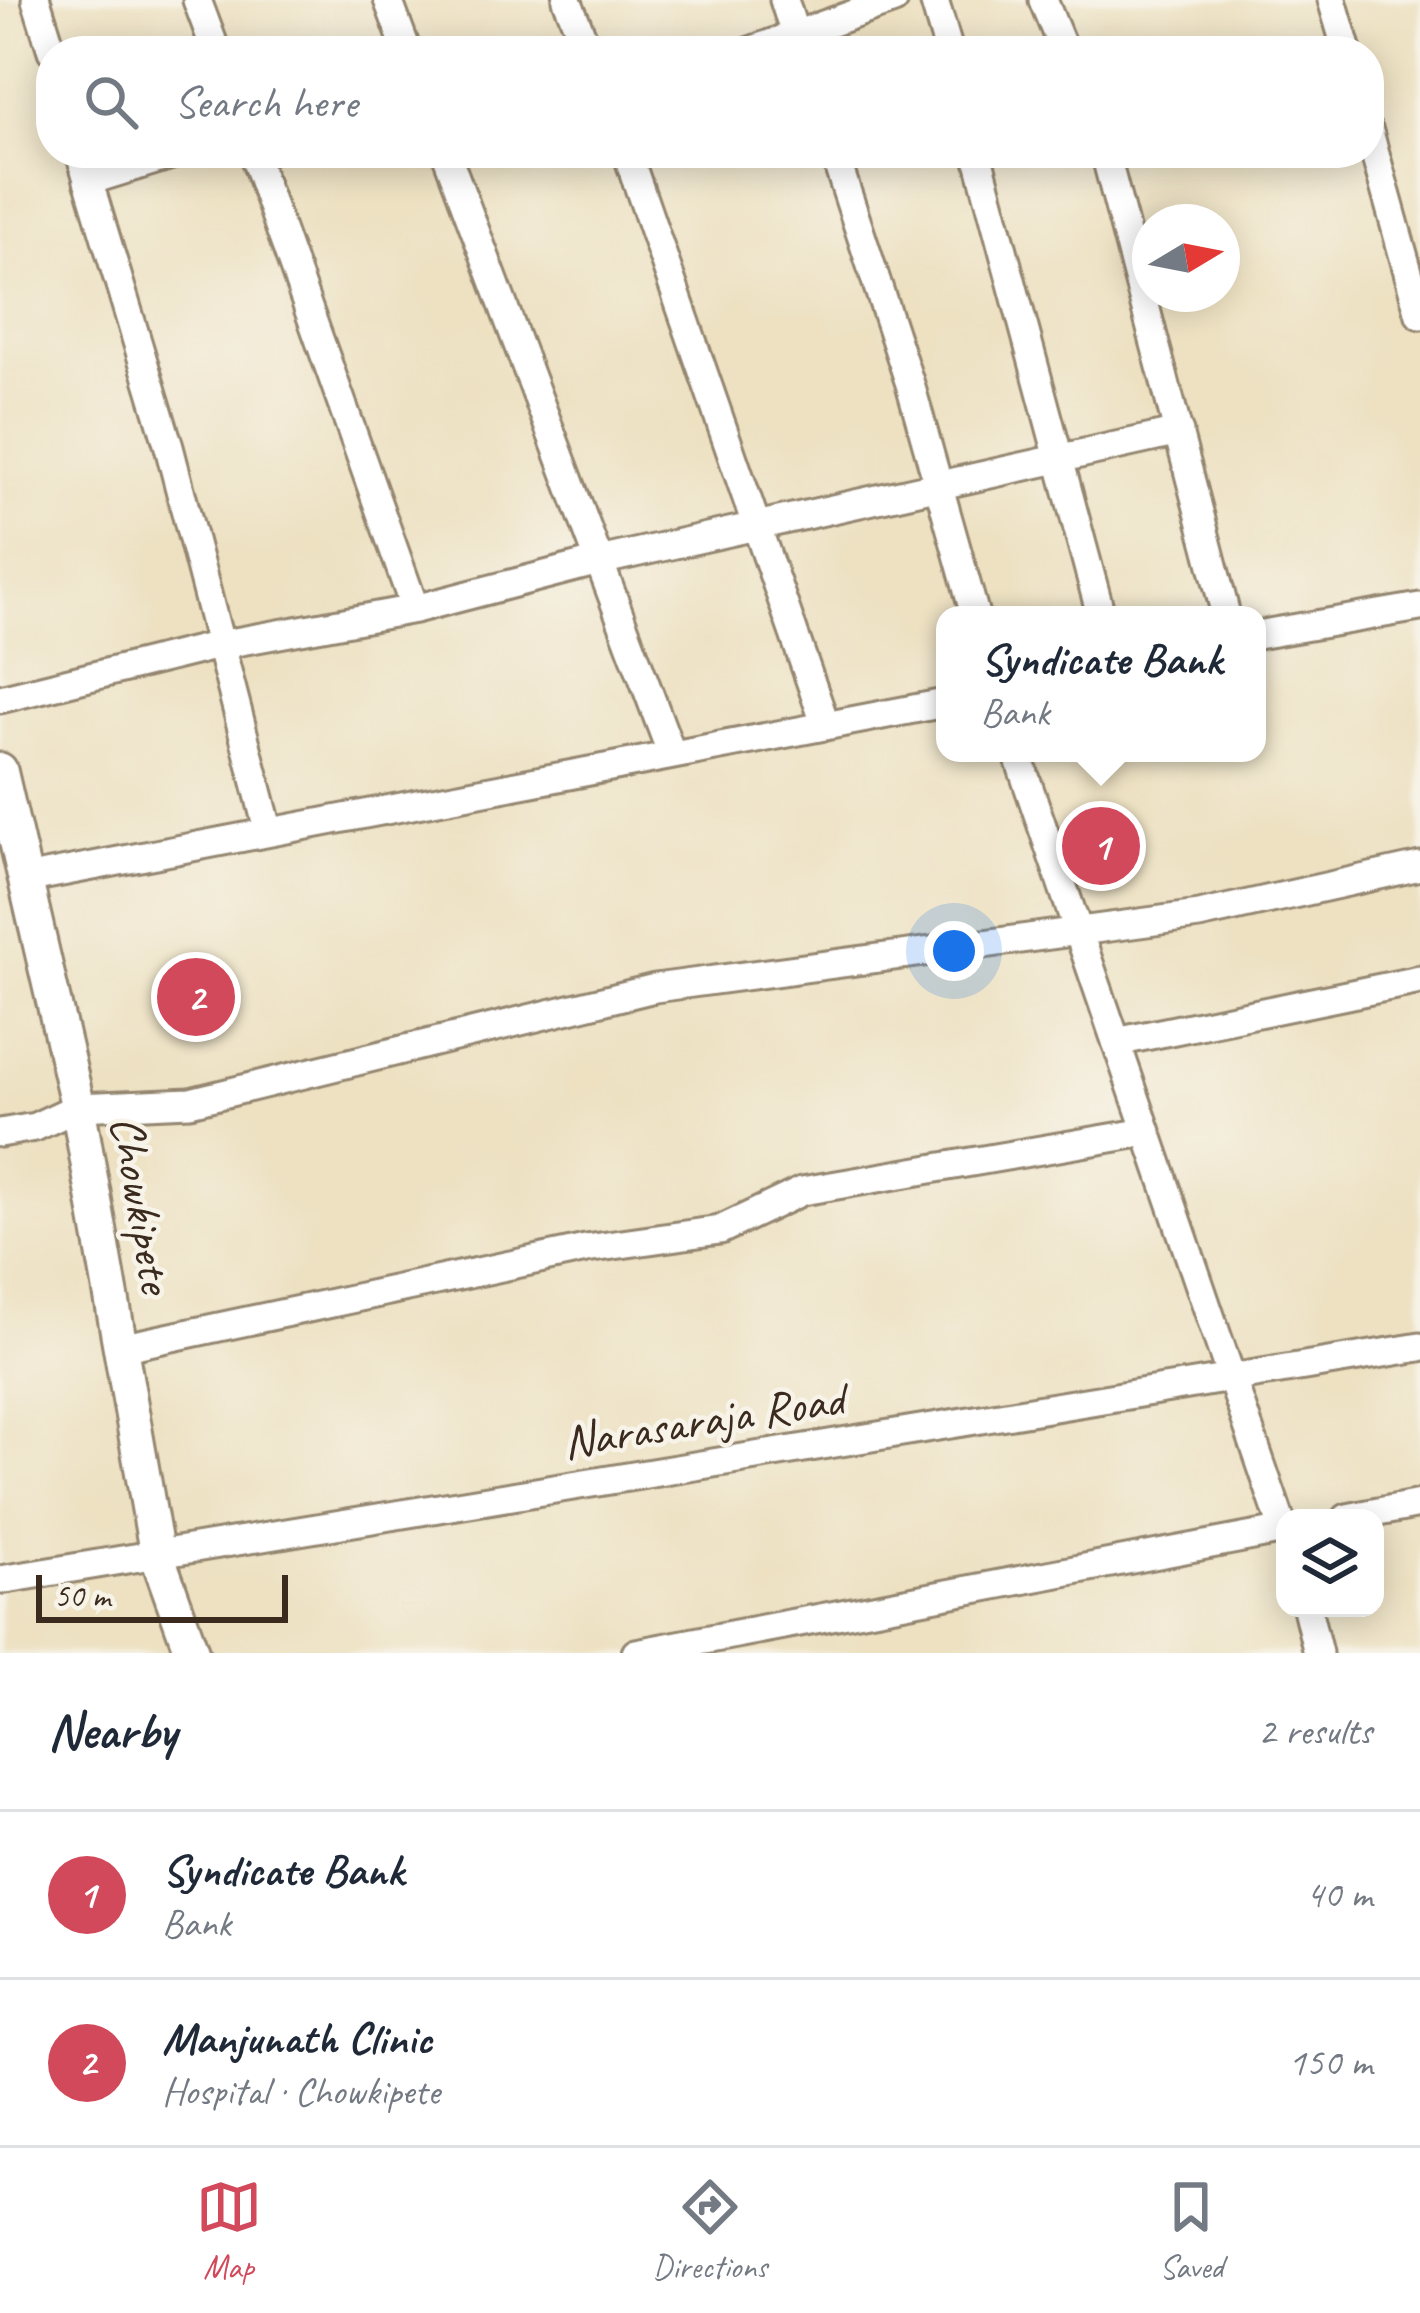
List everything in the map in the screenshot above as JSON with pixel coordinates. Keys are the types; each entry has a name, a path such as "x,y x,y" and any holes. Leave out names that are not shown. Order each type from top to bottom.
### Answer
{"street":[{"path":"36,0 47,36"},
{"path":"197,0 210,36"},
{"path":"388,0 401,36"},
{"path":"567,0 582,36"},
{"path":"784,0 796,36"},
{"path":"812,36 894,0"},
{"path":"934,0 945,36"},
{"path":"1043,0 1058,36"},
{"path":"1332,0 1343,36"},
{"path":"84,168 170,447 268,829"},
{"path":"88,181 130,168"},
{"path":"259,168 415,609"},
{"path":"459,168 672,755"},
{"path":"632,168 826,726"},
{"path":"839,168 972,606"},
{"path":"981,168 1099,606"},
{"path":"1109,168 1224,606"},
{"path":"1379,168 1420,315"},
{"path":"0,699 219,644 415,609 599,562 760,530 1179,432"},
{"path":"1266,633 1420,607"},
{"path":"25,878 936,705"},
{"path":"1020,762 1277,1509"},
{"name":"Chowkipete","path":"0,770 78,1107 157,1555 192,1653"},
{"path":"0,1133 35,1127 78,1107 190,1102 655,988 1198,915 1420,866"},
{"path":"1116,1042 1420,980"},
{"path":"120,1348 540,1258 720,1230 802,1191 1146,1132"},
{"name":"Narasaraja Road","path":"0,1580 1420,1347"},
{"path":"1384,1511 1420,1504"},
{"path":"637,1653 1276,1533"},
{"path":"1309,1617 1318,1653"}],"place":[{"name":"Syndicate Bank","path":"1101,846"},
{"name":"Manjunath Clinic","path":"196,997"}]}
